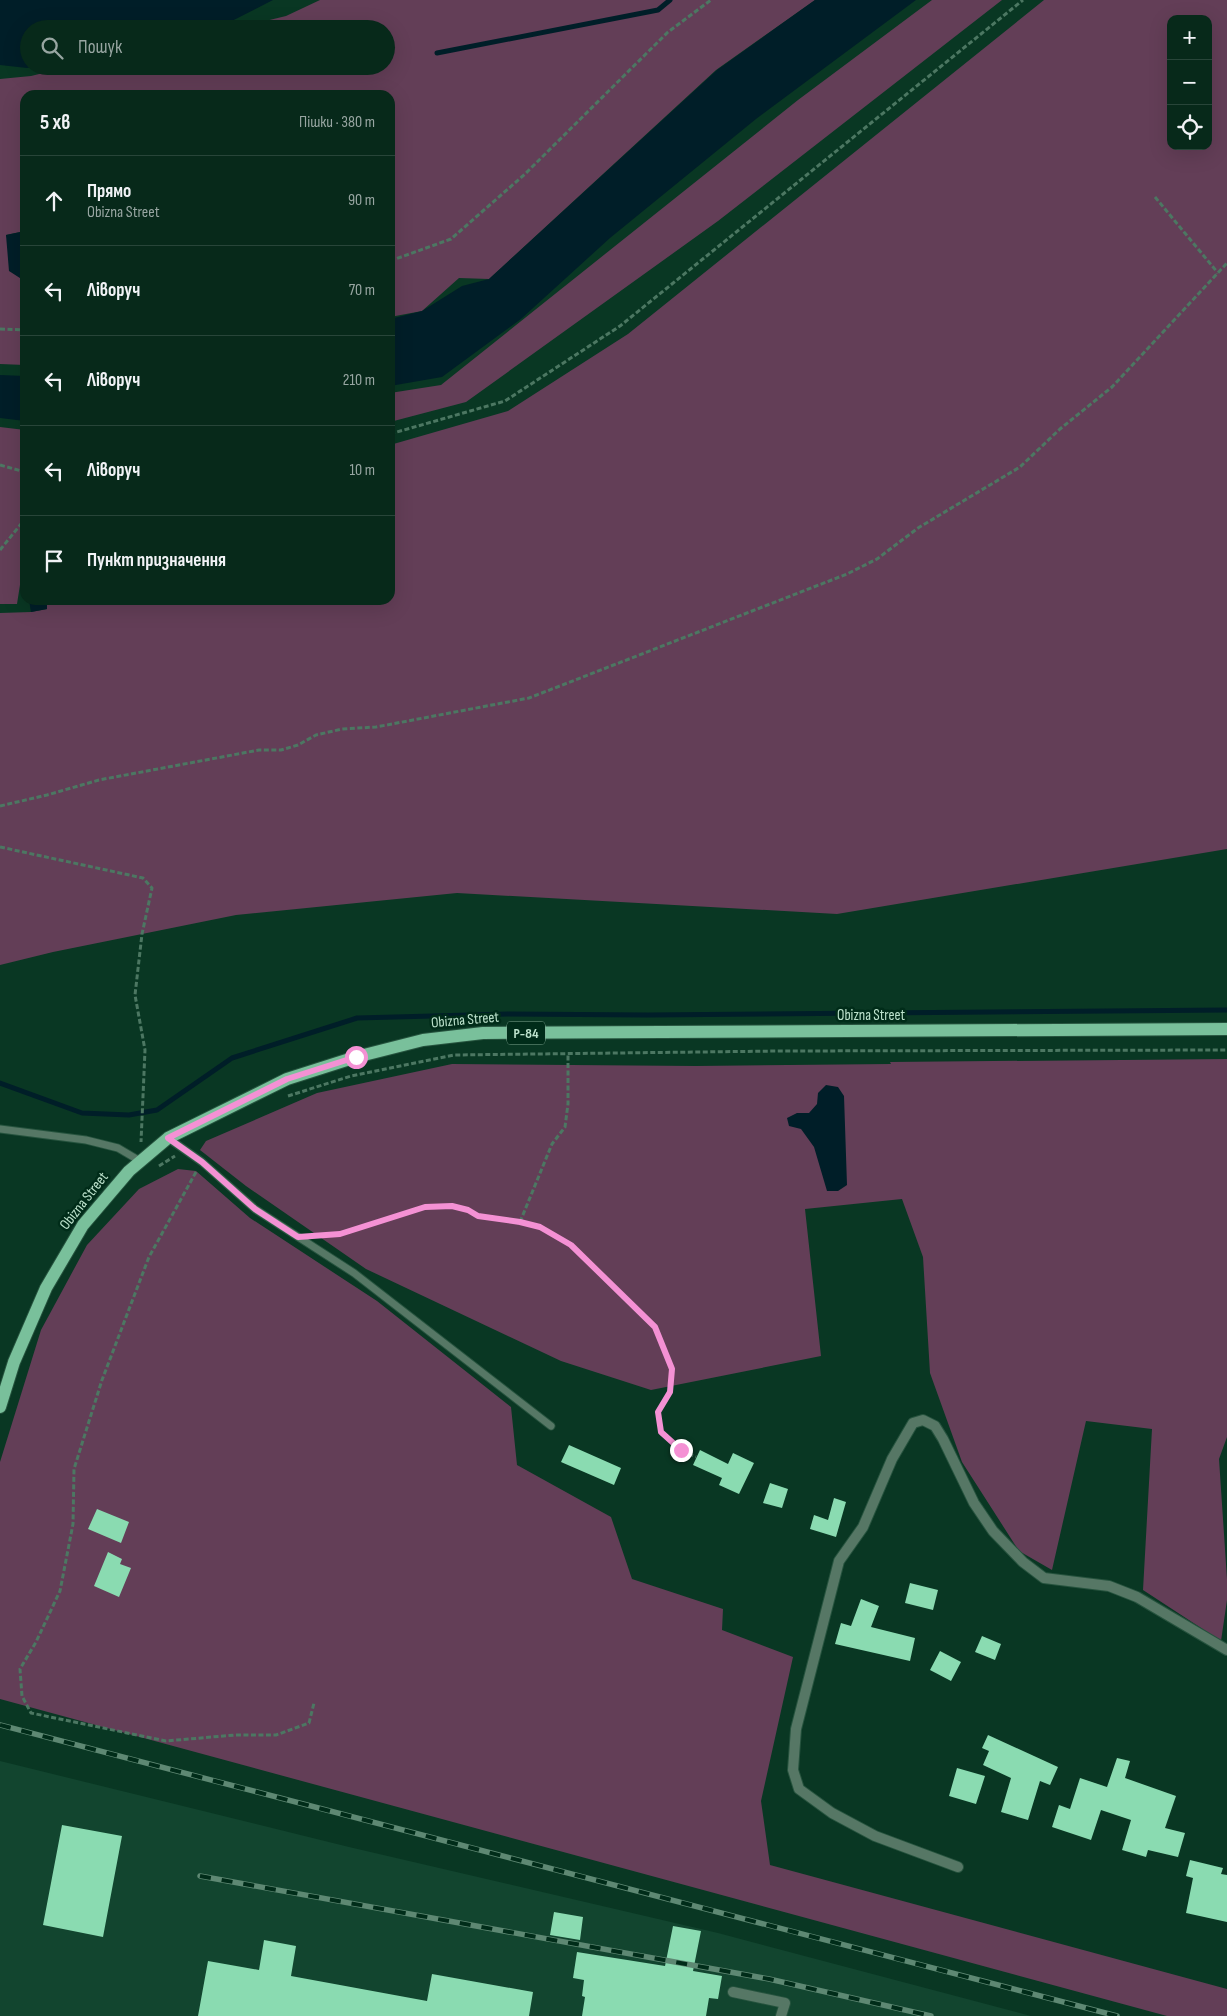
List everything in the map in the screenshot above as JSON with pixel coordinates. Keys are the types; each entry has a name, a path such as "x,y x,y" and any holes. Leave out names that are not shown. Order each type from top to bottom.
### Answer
{"main road":[{"name":"Obizna Street","path":"0,1407 14,1362 46,1288 83,1225 129,1171 168,1138 287,1079 356,1057 423,1040 483,1033 1227,1029"}],"street":[{"path":"958,1867 875,1836 832,1813 799,1789 793,1770 796,1729 839,1561 863,1527 892,1459 913,1424 923,1420 935,1426 974,1503 993,1531 1023,1562 1044,1578 1109,1586 1138,1597 1227,1650"},
{"path":"733,1992 785,2003 781,2016"}],"lane":[{"path":"0,1128 86,1140 118,1148 140,1161"},
{"path":"168,1138 202,1162 255,1209 354,1273 551,1426"}],"path":[{"path":"395,259 451,239 525,174 668,32 711,0"},
{"path":"395,433 505,401 620,326 1023,0"},
{"path":"1155,197 1218,273"},
{"path":"0,806 100,780 259,750 281,750 298,745 316,735 342,729 376,727 529,698 847,574 877,559 918,528 1020,467 1060,430 1112,387 1227,263"},
{"path":"0,329 20,330"},
{"path":"0,465 20,471"},
{"path":"0,550 20,525"},
{"path":"0,847 143,878 152,888 142,934 135,995 144,1050 141,1120"},
{"path":"287,1096 351,1076 454,1055 780,1051 1227,1050"},
{"path":"520,1222 552,1144 564,1127 568,1104 568,1054"},
{"path":"154,1169 184,1150"},
{"path":"202,1162 149,1257 102,1380 74,1469 73,1524 60,1591 36,1642 20,1669 22,1696 31,1713 166,1741 235,1735 276,1735 309,1723 314,1703"},
{"path":"298,1237 340,1234 425,1207 452,1206 468,1210 478,1216 540,1227 571,1245 655,1327 672,1369 670,1392 658,1412 661,1432 681,1450 696,1457"}],"shaded area":[{"path":"320,0 815,0 716,70 489,279 459,278 422,311 395,316 395,90 20,90 20,232 6,235 20,272 20,365 0,364 0,79 35,75 395,75 395,20 270,20 286,16"},
{"path":"932,0 1002,0 718,221 466,402 395,421 395,392 441,385 798,100"},
{"path":"1044,0 1227,0 1227,849 837,914 457,893 236,915 53,952 0,965 0,613 31,612 47,609 47,605 395,605 395,444 508,411 628,334"},
{"path":"0,427 20,429 20,585 17,604 0,604"},
{"path":"1227,1059 1227,1437 1219,1459 1227,1600 1221,1641 1143,1590 1152,1429 1086,1421 1052,1570 1019,1551 962,1462 930,1373 923,1257 902,1199 805,1209 821,1356 651,1390 561,1361 366,1269 246,1186 200,1150 206,1141 317,1093 452,1064 696,1066"},
{"path":"178,1169 196,1171 250,1218 377,1301 511,1407 517,1465 611,1517 632,1579 723,1609 722,1630 793,1657 761,1801 770,1865 1227,1989 1227,2016 1167,2016 0,1699 0,1462 41,1330 87,1245 139,1189"},
{"path":"0,1761 349,1847 718,1933 1031,2016 0,2016"}],"water":[{"path":"0,0 273,0 234,20 20,20 20,67 0,65"},
{"path":"815,0 916,0 756,119 610,238 521,319 442,377 395,385 395,318 422,311 462,286 489,279 717,70"},
{"path":"20,232 20,278 9,271 6,235"},
{"path":"0,375 20,376 20,420 0,418"},
{"path":"30,605 47,605 47,609 31,612"},
{"path":"826,1085 838,1087 844,1096 847,1185 838,1191 827,1191 814,1147 801,1129 789,1126 787,1118 797,1113 809,1113 817,1104 818,1093"}],"building":[{"path":"569,1445 621,1468 614,1485 561,1462"},
{"path":"700,1450 728,1464 733,1453 754,1463 739,1494 719,1485 722,1478 693,1465"},
{"path":"770,1483 788,1489 782,1508 763,1503"},
{"path":"834,1498 846,1502 836,1537 810,1529 814,1515 828,1520"},
{"path":"97,1509 129,1522 121,1543 88,1529"},
{"path":"108,1552 122,1559 120,1564 131,1568 119,1597 94,1586"},
{"path":"910,1583 938,1590 933,1610 905,1603"},
{"path":"861,1599 879,1606 871,1627 915,1638 910,1661 835,1644 841,1623 851,1626"},
{"path":"982,1636 1001,1644 995,1660 975,1652"},
{"path":"940,1651 961,1662 951,1681 930,1670"},
{"path":"988,1735 1058,1767 1050,1785 1040,1781 1028,1820 1001,1812 1011,1778 983,1765 989,1751 982,1748"},
{"path":"1117,1758 1130,1761 1125,1778 1176,1796 1165,1828 1185,1833 1178,1857 1148,1850 1146,1857 1122,1850 1131,1820 1101,1810 1091,1840 1052,1827 1059,1805 1070,1809 1080,1778 1107,1787"},
{"path":"957,1768 985,1776 976,1804 949,1796"},
{"path":"62,1825 122,1836 103,1937 43,1925"},
{"path":"1190,1860 1223,1868 1221,1874 1227,1875 1227,1922 1186,1913 1193,1878 1186,1876"},
{"path":"554,1912 583,1917 580,1940 550,1935"},
{"path":"673,1926 701,1931 693,1971 722,1976 718,1999 709,1998 706,2016 582,2016 585,1997 582,1996 584,1980 573,1978 577,1952 665,1966"},
{"path":"264,1940 296,1946 291,1976 427,2001 432,1974 533,1992 529,2016 198,2016 208,1961 259,1970"}],"waterway":[{"path":"437,53 658,10 670,0"},
{"path":"0,1083 82,1113 129,1115 157,1110 232,1058 357,1018 508,1014 648,1015 1227,1010"}],"railway":[{"path":"0,1725 1117,2016"},
{"path":"200,1876 769,1979 931,2016"}],"route":[{"path":"356,1057 287,1079 168,1138 202,1162 255,1209 298,1237 340,1234 404,1212 425,1207 452,1206 468,1210 478,1216 540,1227 571,1245 655,1327 672,1369 670,1392 658,1412 661,1432 681,1450"}]}
